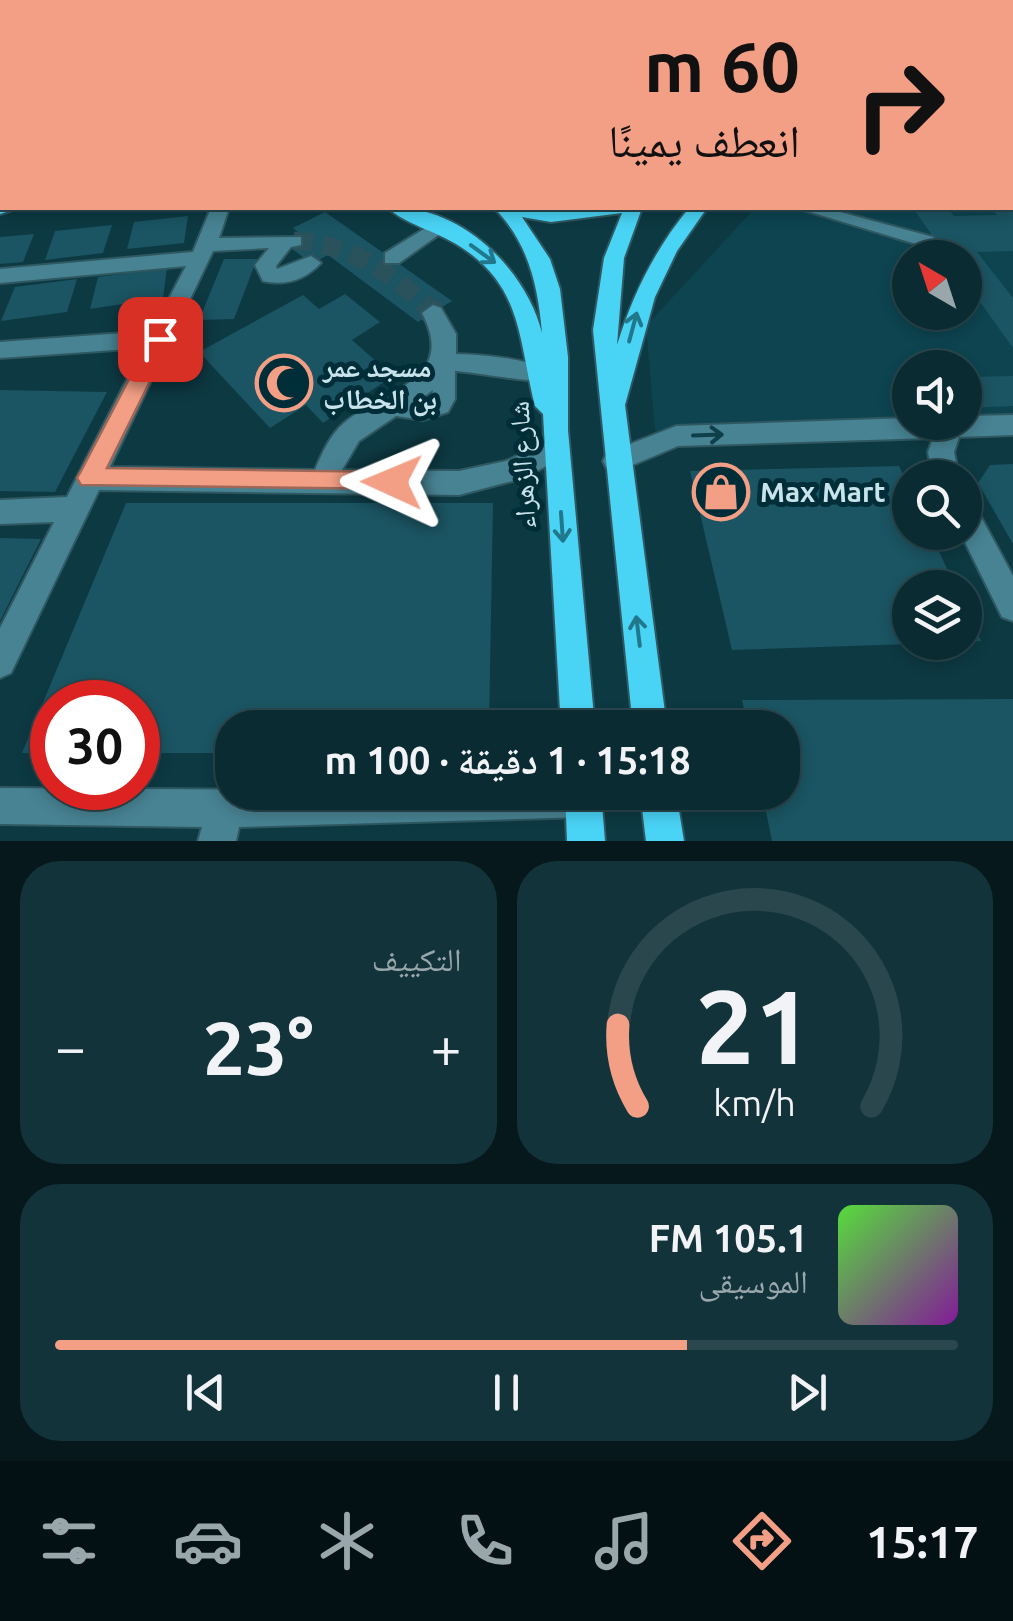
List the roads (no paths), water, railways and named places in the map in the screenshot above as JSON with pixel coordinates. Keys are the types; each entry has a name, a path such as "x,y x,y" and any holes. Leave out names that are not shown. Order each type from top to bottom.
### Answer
{"main road":[{"path":"401,210 481,250 513,283 522,302 556,439"},
{"name":"شارع الزهراء","path":"506,210 540,259 550,289 556,357 556,439 577,710"},
{"path":"517,210 552,216 602,210"},
{"path":"633,210 607,292 606,374 648,710"},
{"path":"614,422 637,310 655,268 697,210"},
{"path":"584,810 586,841"},
{"path":"660,810 664,841"}],"street":[{"path":"0,662 203,252 219,210"},
{"path":"813,210 922,240"},
{"path":"392,258 437,227"},
{"path":"0,276 290,241 265,265 270,276 289,276 311,263"},
{"path":"325,481 341,444 356,429 396,406 424,412 443,403 448,395 442,362 446,336 434,313"},
{"path":"0,350 160,339"},
{"path":"442,362 496,364 538,374"},
{"path":"982,426 1013,425"},
{"path":"616,461 676,436 892,429"},
{"path":"89,478 460,483 512,471 556,439"},
{"path":"0,512 74,509"},
{"path":"982,547 1013,606"},
{"path":"0,806 221,825 408,810"}],"tunnel":[{"path":"294,241 333,247 368,262 429,309"},
{"path":"429,309 433,313"}],"place":[{"name":"مسجد عمر بن الخطاب","path":"284,383"},
{"name":"Max Mart","path":"721,492"}]}
